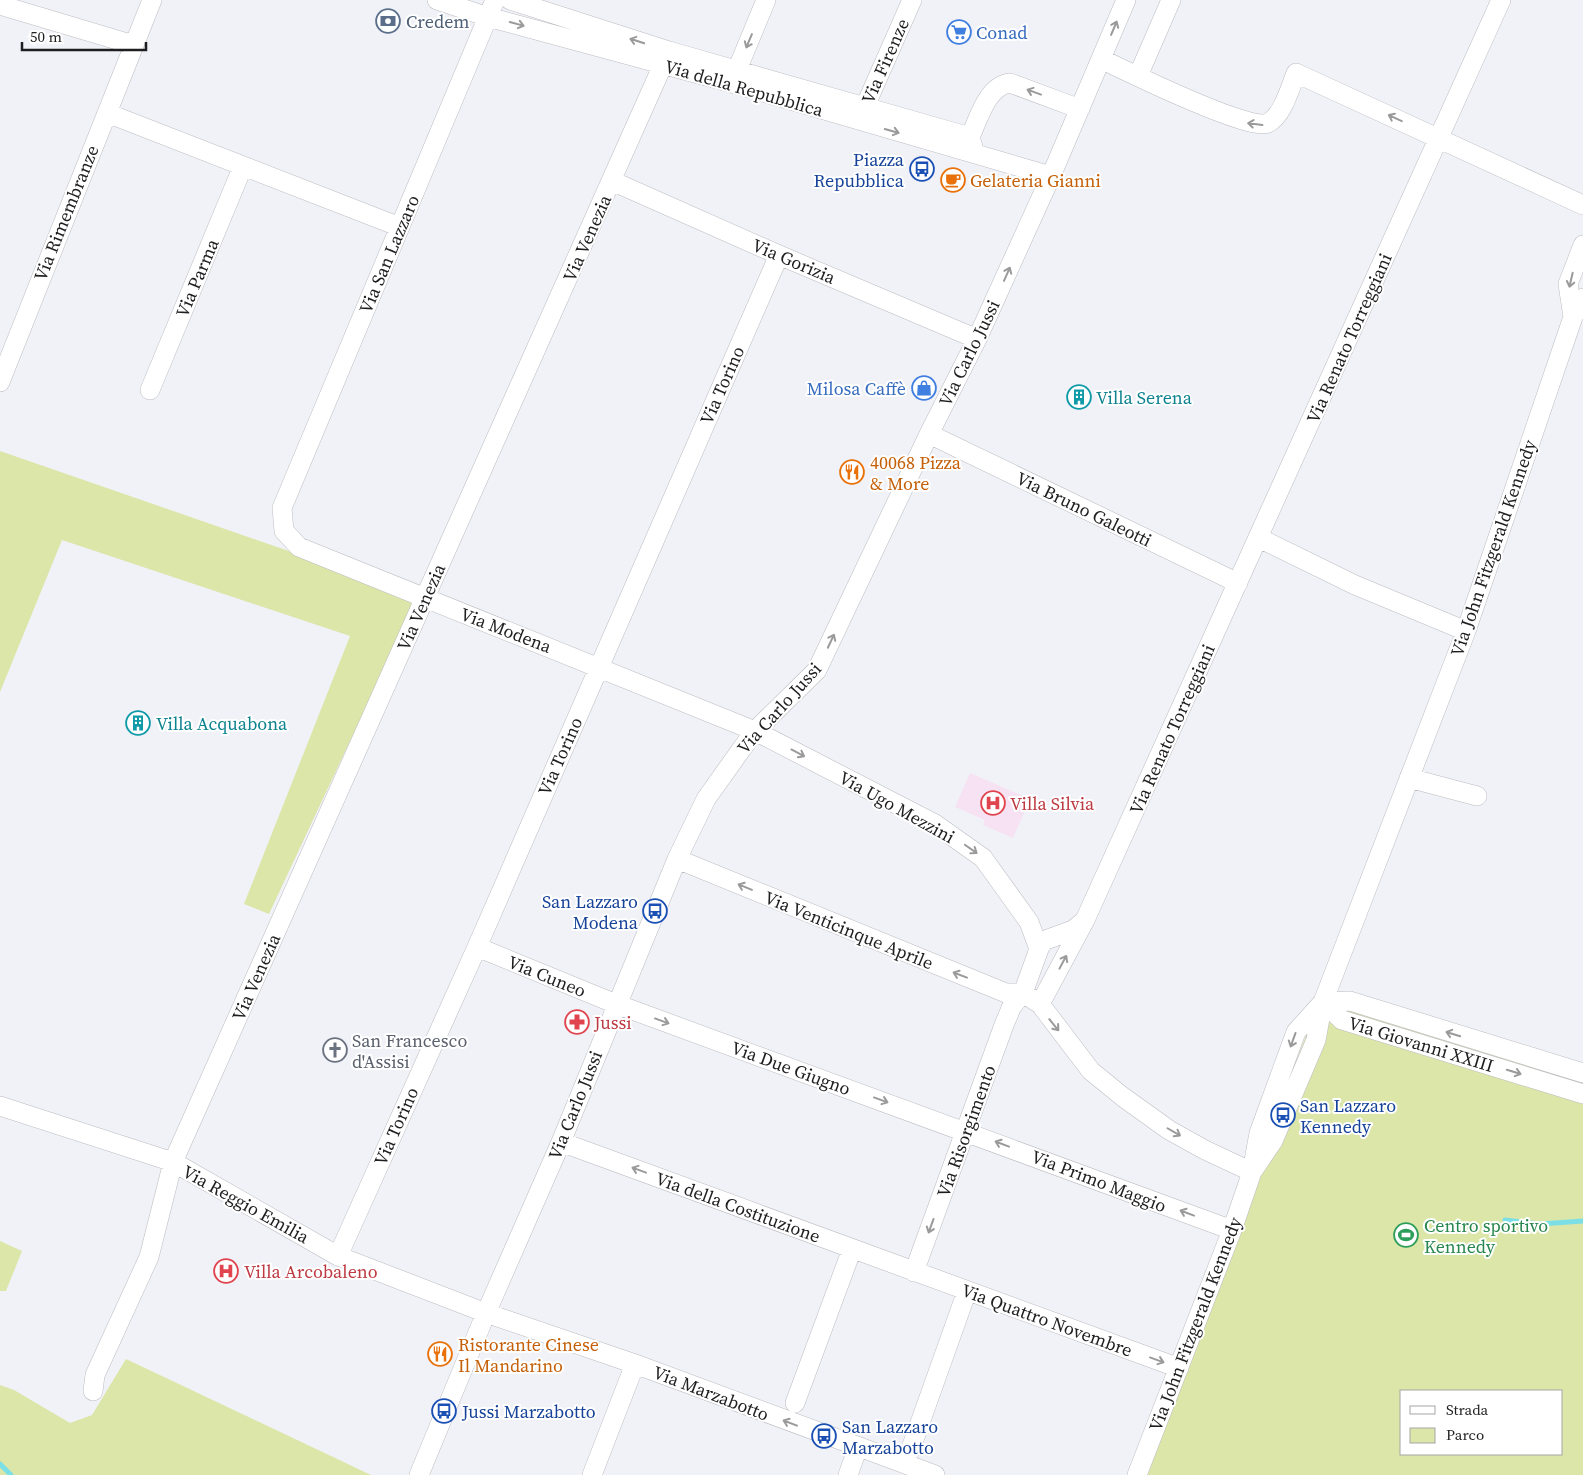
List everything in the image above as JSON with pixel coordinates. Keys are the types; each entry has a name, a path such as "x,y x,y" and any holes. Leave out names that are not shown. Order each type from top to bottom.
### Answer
{"street":[{"name":"Via Rimembranze","path":"0,382 152,0"},
{"name":"Via della Repubblica","path":"437,0 492,8 734,77 861,115 979,155 1051,176"},
{"name":"Via della Repubblica","path":"510,0 666,58"},
{"path":"734,77 766,0"},
{"name":"Via Firenze","path":"861,115 912,0"},
{"name":"Via Carlo Jussi","path":"419,1475 486,1313 561,1142 676,859 706,799 755,731 817,670 929,434 977,339 1051,176 1126,0"},
{"path":"1138,76 1171,0"},
{"name":"Via Renato Torreggiani","path":"1040,1004 1085,920 1502,0"},
{"path":"0,5 134,45"},
{"name":"Via San Lazzaro","path":"282,508 492,8"},
{"name":"Via Venezia","path":"93,1391 95,1375 149,1257 173,1162 666,58"},
{"path":"1101,59 1205,106 1248,123 1261,125 1268,124 1276,116 1296,73 1583,205"},
{"path":"979,155 971,144 970,137 992,93 1003,84 1010,83 1080,109"},
{"path":"107,113 400,227"},
{"name":"Via della Repubblica","path":"861,115 970,137"},
{"name":"Via Parma","path":"150,390 243,166"},
{"name":"Via Gorizia","path":"612,180 779,255 977,339"},
{"name":"Via John Fitzgerald Kennedy","path":"1580,319 1568,284 1583,245"},
{"name":"Via Torino","path":"338,1256 477,947 779,255"},
{"name":"Via John Fitzgerald Kennedy","path":"1137,1475 1232,1230 1252,1172 1273,1141 1316,1040 1323,1002 1466,632 1580,319 1583,298"},
{"name":"Via Bruno Galeotti","path":"929,434 1238,583"},
{"name":"Via Modena","path":"282,508 284,532 299,547 599,666 755,731"},
{"path":"1259,538 1355,585 1466,632"},
{"name":"Via Ugo Mezzini","path":"755,731 935,824 983,858 1029,922 1039,949"},
{"path":"1409,778 1477,796"},
{"name":"Via Venticinque Aprile","path":"676,859 1006,993 1023,993"},
{"path":"1085,920 1073,930 1043,941 1023,993 1040,1004 1091,1072 1169,1130 1205,1150 1252,1172"},
{"name":"Via Cuneo","path":"477,947 616,1004"},
{"name":"Via Risorgimento","path":"914,1272 1004,1025 1012,1006 1023,993"},
{"name":"Via Giovanni XXIII","path":"1323,1002 1350,1002 1583,1073"},
{"name":"Via Giovanni XXIII","path":"1323,1002 1342,1020 1583,1094"},
{"name":"Via Due Giugno","path":"616,1004 966,1131"},
{"path":"0,1106 173,1162"},
{"name":"Via Primo Maggio","path":"966,1131 1232,1230"},
{"name":"Via della Costituzione","path":"561,1142 914,1272"},
{"name":"Via Reggio Emilia","path":"173,1162 338,1256 486,1313"},
{"path":"795,1403 852,1248"},
{"name":"Via Quattro Novembre","path":"914,1272 1179,1368"},
{"path":"910,1452 967,1291"},
{"name":"Via Marzabotto","path":"486,1313 635,1364 935,1475"},
{"path":"592,1475 635,1364"},
{"path":"848,1475 858,1447"}],"shaded area":[{"name":"Villa Silvia","path":"970,773 1030,799 1013,838 983,825 985,820 955,807"}],"green space":[{"path":"0,451 335,567 417,598 269,914 244,904 350,636 62,540 0,692"},
{"name":"Centro sportivo Kennedy","path":"1335,1002 1583,1079 1583,1475 1137,1475 1312,1020"},
{"path":"0,1241 22,1251 6,1291 0,1291"},
{"path":"126,1359 371,1475 0,1475 0,1385 14,1390 70,1423 92,1415"}],"waterway":[{"path":"1505,1220 1540,1224 1583,1221"},
{"path":"0,1464 11,1475"}],"place":[{"name":"Credem","path":"388,21"},
{"name":"Conad","path":"959,32"},
{"name":"Piazza Repubblica","path":"922,169"},
{"name":"Gelateria Gianni","path":"953,180"},
{"name":"Milosa Caffè","path":"924,388"},
{"name":"Villa Serena","path":"1079,397"},
{"name":"40068 Pizza & More","path":"852,472"},
{"name":"Villa Acquabona","path":"138,723"},
{"name":"Villa Silvia","path":"993,803"},
{"name":"San Lazzaro Modena","path":"655,911"},
{"name":"Jussi","path":"577,1022"},
{"name":"San Francesco d'Assisi","path":"335,1050"},
{"name":"San Lazzaro Kennedy","path":"1283,1115"},
{"name":"Centro sportivo Kennedy","path":"1406,1235"},
{"name":"Villa Arcobaleno","path":"226,1271"},
{"name":"Ristorante Cinese Il Mandarino","path":"440,1354"},
{"name":"Jussi Marzabotto","path":"444,1411"},
{"name":"San Lazzaro Marzabotto","path":"824,1436"}]}
